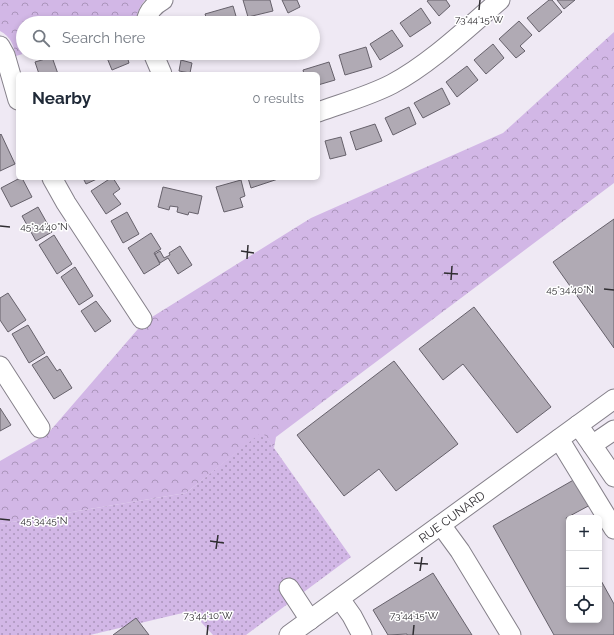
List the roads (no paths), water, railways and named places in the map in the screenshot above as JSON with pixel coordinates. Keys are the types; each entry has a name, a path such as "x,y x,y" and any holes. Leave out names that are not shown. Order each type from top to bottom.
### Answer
{"street":[{"path":"147,16 151,9 163,0"},
{"path":"320,111 368,94 404,77 432,57 500,0"},
{"path":"0,46 5,55 16,93"},
{"path":"156,60 161,72"},
{"path":"53,180 66,203 142,319"},
{"path":"0,366 40,428"},
{"name":"RUE CUNARD","path":"290,635 614,399"},
{"path":"578,425 614,477"},
{"path":"592,445 614,430"},
{"path":"559,438 614,529"},
{"path":"441,525 460,551 511,635"},
{"path":"289,588 310,620"},
{"path":"340,598 362,635"}]}
